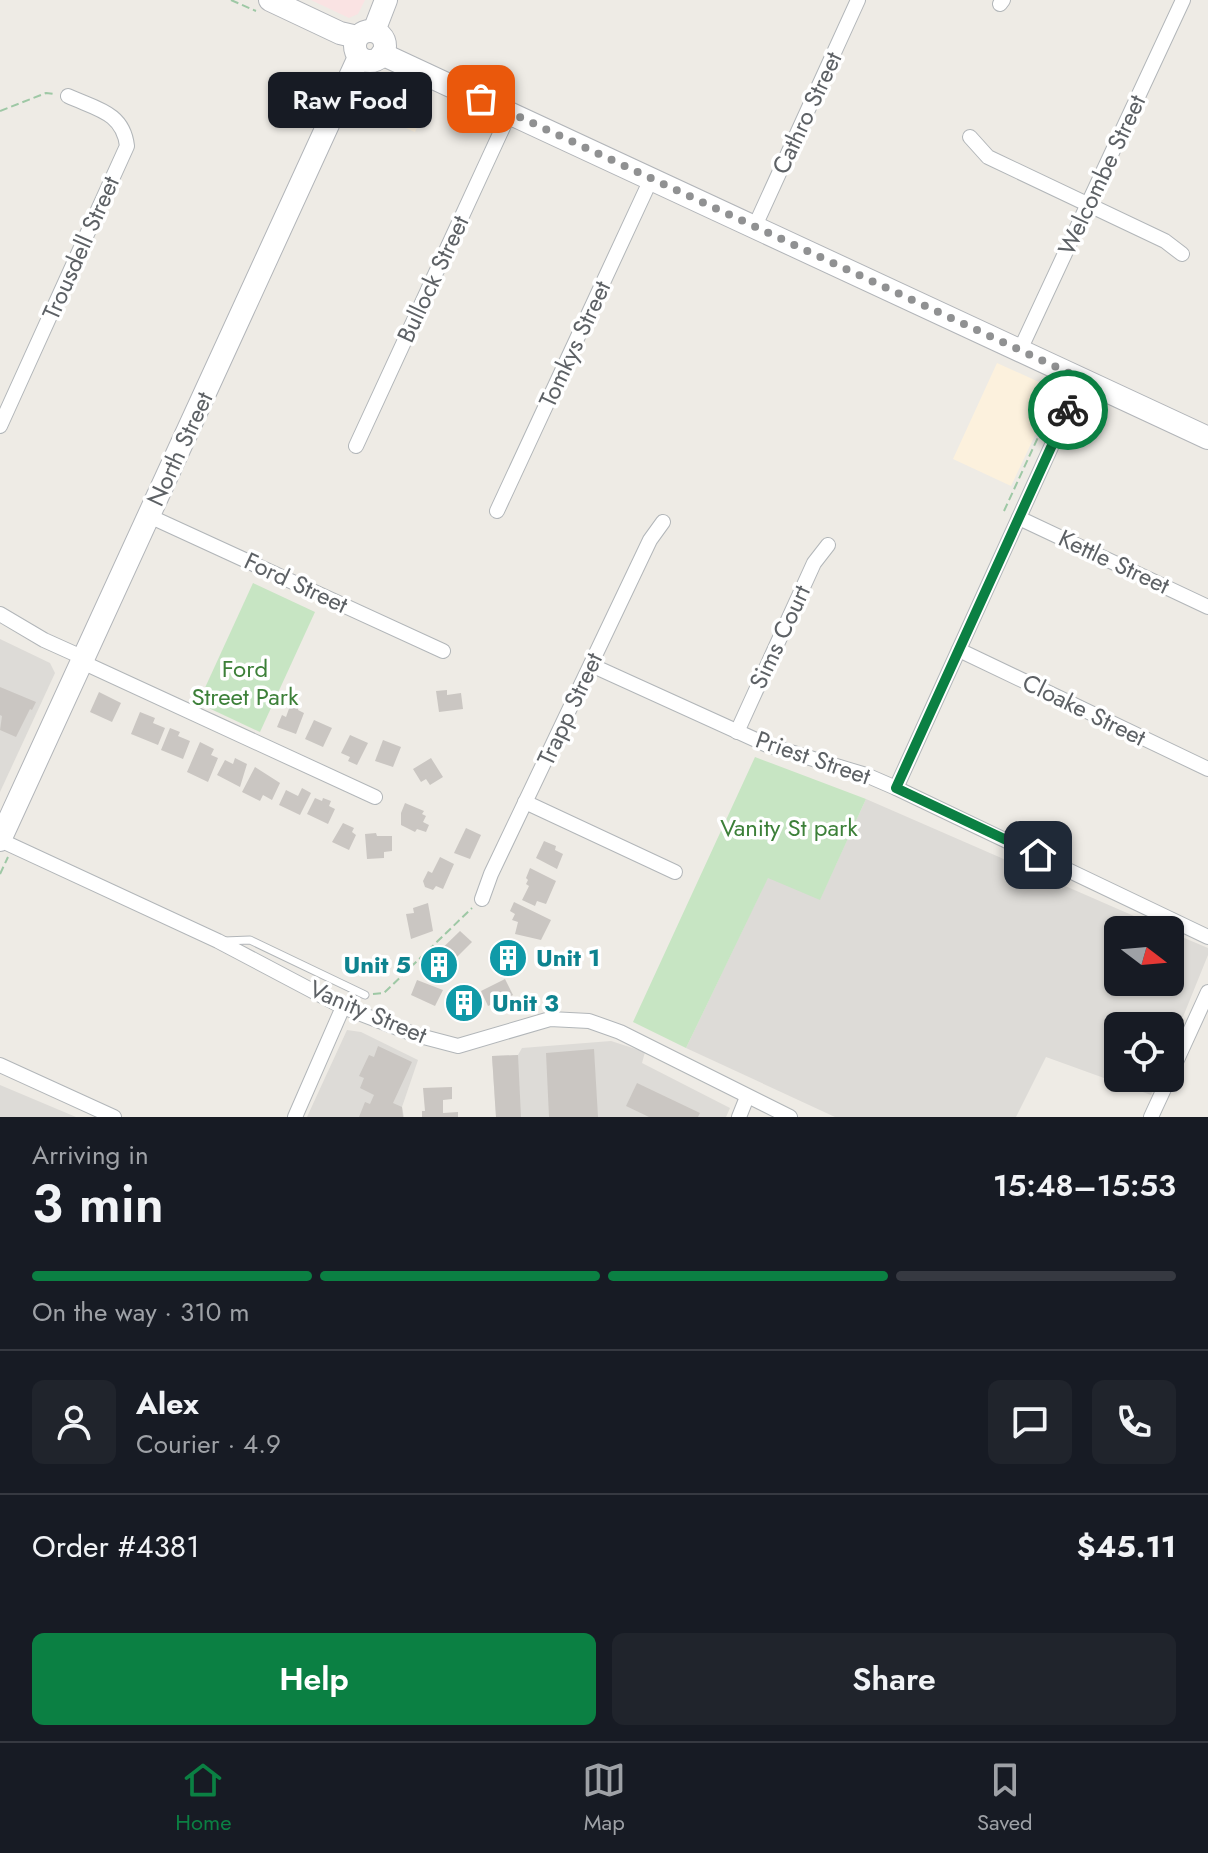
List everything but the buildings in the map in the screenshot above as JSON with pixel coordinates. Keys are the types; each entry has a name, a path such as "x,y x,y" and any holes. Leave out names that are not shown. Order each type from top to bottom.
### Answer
{"main road":[{"path":"270,0 363,42 369,61 382,54 1208,438"},
{"name":"North Street","path":"0,840 363,42 386,0"}],"street":[{"name":"Cathro Street","path":"755,226 858,0"},
{"name":"Welcombe Street","path":"1020,350 1183,0"},
{"name":"Trousdell Street","path":"0,426 127,146 125,131 118,119 68,96"},
{"name":"Bullock Street","path":"356,446 510,112"},
{"path":"970,137 988,157 1165,241 1182,254"},
{"name":"Tomkys Street","path":"497,511 652,177"},
{"path":"896,788 1082,379"},
{"name":"Ford Street","path":"149,516 443,651"},
{"name":"Kettle Street","path":"1019,518 1208,607"},
{"name":"Trapp Street","path":"482,899 650,540 663,522"},
{"name":"Sims Court","path":"737,732 814,563 828,545"},
{"path":"0,614 83,660 375,797"},
{"name":"Cloake Street","path":"959,650 1208,769"},
{"name":"Priest Street","path":"591,665 767,745 866,775 896,788 1208,937"},
{"path":"525,802 675,872"},
{"name":"Vanity Street","path":"0,840 218,941 343,1007 416,1035 458,1046 550,1019 589,1021 620,1032 790,1117"},
{"path":"1184,1044 1208,992"},
{"path":"295,1117 343,1007"},
{"path":"0,1065 114,1117"},
{"path":"1151,1117 1162,1092"},
{"path":"739,1117 747,1097"}],"lane":[{"path":"218,941 250,940 365,995"}],"path":[{"path":"0,111 46,93 68,96"},
{"path":"1004,511 1058,394 1054,383"},
{"path":"365,995 384,993 482,899"}],"shaded area":[{"path":"311,0 365,0 358,14 349,18"},
{"path":"374,74 431,97 415,132 357,107"},
{"path":"997,363 1050,387 1053,397 1011,486 953,459"},
{"path":"0,639 50,663 55,673 0,792"},
{"path":"866,799 1134,916 1104,916 1104,996 1184,996 1184,938 1208,948 1208,955 1184,1014 1104,1012 1104,1078 1046,1057 1016,1117 835,1117 686,1048 768,877 820,899"},
{"path":"347,1030 361,1032 418,1060 402,1107 404,1117 307,1117"},
{"path":"611,1041 645,1052 642,1063 730,1108 726,1117 496,1117 492,1056 518,1055 522,1048"},
{"path":"0,1085 76,1117 0,1117"}],"green space":[{"name":"Ford Street Park","path":"253,583 315,612 260,732 198,703"},
{"name":"Vanity St park","path":"755,757 866,799 820,900 768,878 686,1048 633,1022"}],"way so far":[{"path":"481,99 1082,379 1068,410"}],"place":[{"name":"Raw Food","path":"481,99"},
{"name":"Unit 1","path":"508,958"},
{"name":"Unit 5","path":"439,965"},
{"name":"Unit 3","path":"464,1003"}],"route":[{"path":"1038,855 896,788 1068,410"}]}
